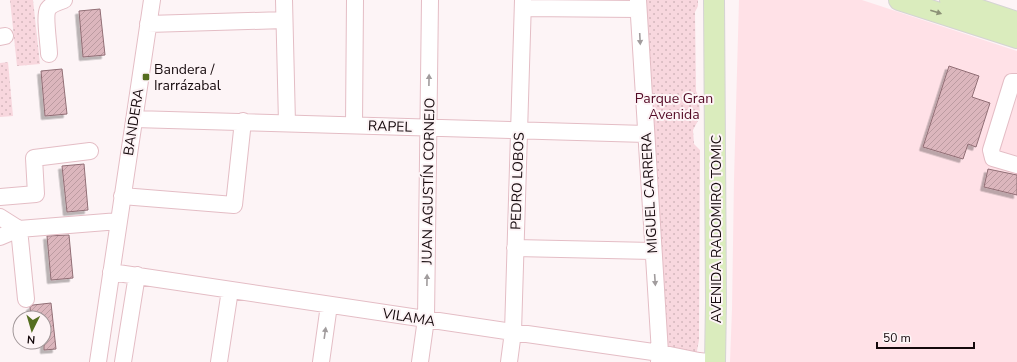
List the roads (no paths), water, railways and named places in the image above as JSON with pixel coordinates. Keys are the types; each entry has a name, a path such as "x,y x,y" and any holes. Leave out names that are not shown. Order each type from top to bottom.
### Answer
{"main road":[{"name":"AVENIDA RADOMIRO TOMIC","path":"714,0 715,362"},
{"path":"899,0 1017,38"},
{"path":"950,0 988,6 1017,22"}],"street":[{"path":"49,54 46,16 47,10 51,5 64,0"},
{"name":"BANDERA","path":"98,362 152,0"},
{"path":"284,0 287,123"},
{"path":"354,125 355,0"},
{"name":"JUAN AGUSTÍN CORNEJO","path":"420,362 426,319 430,0"},
{"path":"523,4 638,4"},
{"name":"PEDRO LOBOS","path":"509,362 512,332 523,4"},
{"name":"MIGUEL CARRERA","path":"638,4 660,357"},
{"path":"148,24 284,20"},
{"path":"1017,82 1012,82 991,150 994,158 1017,166"},
{"name":"RAPEL","path":"134,118 646,134"},
{"path":"122,196 234,205 243,121"},
{"path":"0,197 36,194 34,158 90,151"},
{"path":"0,217 19,229"},
{"path":"0,237 19,229 119,221"},
{"path":"19,229 26,299"},
{"path":"515,248 653,251"},
{"name":"VILAMA","path":"111,272 512,332 660,357 708,362"},
{"path":"123,362 136,275"},
{"path":"219,362 230,290"},
{"path":"321,362 329,305"}],"place":[{"name":"Bandera / Irarrázabal","path":"146,77"}],"park label":[{"name":"Parque Gran Avenida","path":"674,106"}]}
